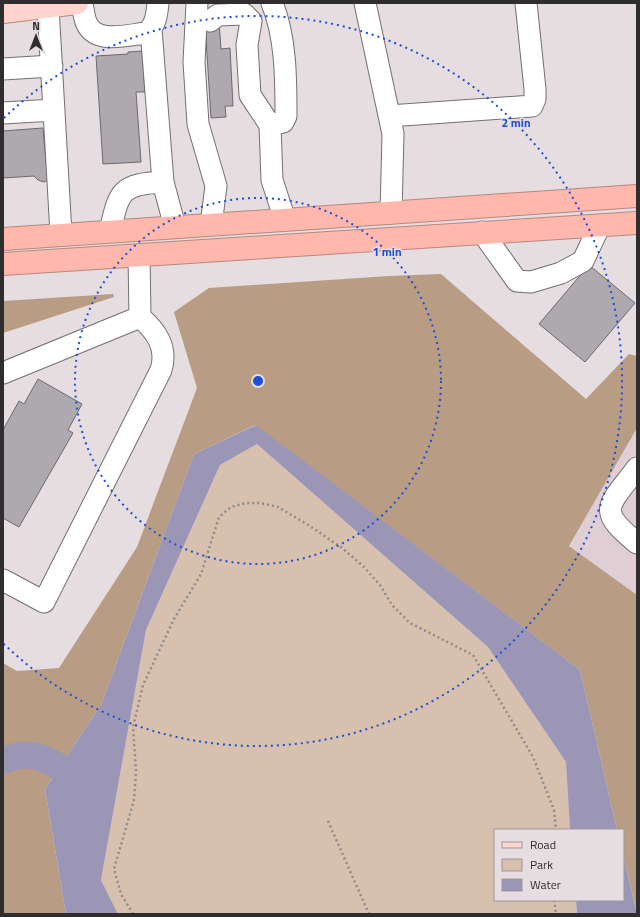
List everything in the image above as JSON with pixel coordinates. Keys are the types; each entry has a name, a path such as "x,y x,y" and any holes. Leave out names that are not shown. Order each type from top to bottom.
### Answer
{"highway":[{"path":"3,239 637,196"},
{"path":"3,264 637,223"}],"main road":[{"path":"3,12 77,3"}],"lane":[{"path":"82,3 86,22 97,35 104,37 146,33 151,29 155,22 158,3"},
{"path":"197,3 204,27 194,62 198,124 216,186 210,225"},
{"path":"270,125 283,122 286,116 282,43 276,14 272,3"},
{"path":"365,3 393,134 391,213"},
{"path":"389,116 532,106 535,99 535,89 526,3"},
{"path":"48,7 61,234"},
{"path":"204,27 218,16 244,14 250,21 247,45 250,95 270,125 272,180 285,220"},
{"path":"151,29 163,182 175,227"},
{"path":"3,69 52,66"},
{"path":"3,113 54,110"},
{"path":"110,231 116,207 122,193 130,186 143,183 163,182"},
{"path":"482,232 517,281 532,282 560,273 583,261 600,225"},
{"path":"3,580 44,602 161,370 163,358 161,346 154,330 140,317 139,255"},
{"path":"3,373 140,317"},
{"path":"637,468 614,500 610,512 614,523 637,543"}],"path":[{"path":"132,914 121,894 114,869 134,800 136,771 133,727 143,685 174,619 202,574 219,517 230,507 246,503 260,503 278,507 310,526 342,548 363,566 380,585 392,606 410,623 473,655 533,756 554,810 556,829"},
{"path":"328,821 369,914"},
{"path":"554,901 556,914"}],"shaded area":[{"path":"441,274 586,399 629,354 637,356 637,428 569,546 637,595 637,913 624,858 624,829 617,829 580,670 255,425 194,454 101,705 45,789 66,914 3,914 3,663 17,671 59,668 137,547 197,388 174,312 209,288"},
{"path":"113,294 114,297 3,333 3,301"},
{"path":"637,428 637,595 569,546"}],"green space":[{"path":"257,444 488,647 566,762 570,829 494,829 494,901 576,901 577,914 118,914 101,880 146,630 220,465"}],"water":[{"path":"256,425 580,670 617,829 570,829 566,762 488,647 257,444 220,465 146,630 101,880 118,914 66,914 45,789 101,705 194,454"},
{"path":"624,858 637,914 577,914 576,901 624,901"}],"building":[{"path":"219,21 221,49 230,48 233,106 225,106 226,117 211,118 205,22"},
{"path":"142,51 145,92 136,92 141,162 103,164 96,56 128,54 128,52"},
{"path":"43,128 46,163 51,167 50,179 44,182 38,180 34,176 3,178 3,131"},
{"path":"589,265 635,303 585,362 539,324"},
{"path":"38,379 82,404 68,430 73,433 19,527 3,518 3,430 19,401 24,404"}],"waterway":[{"path":"3,760 24,755 42,758 51,762 73,780 82,796"}]}
